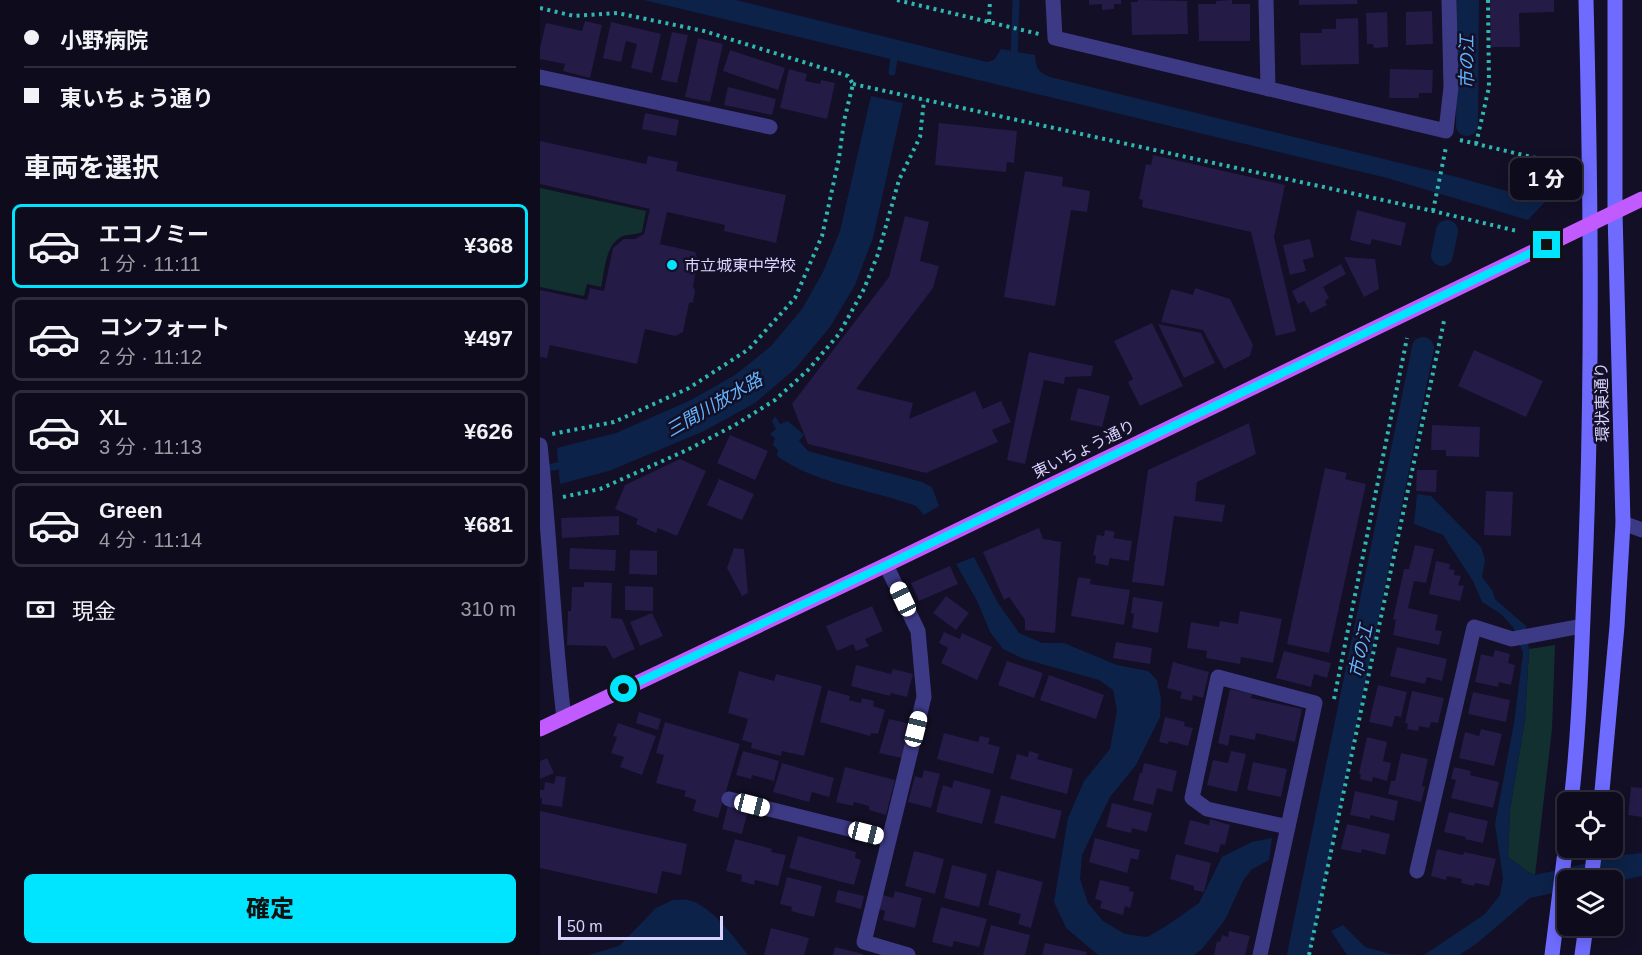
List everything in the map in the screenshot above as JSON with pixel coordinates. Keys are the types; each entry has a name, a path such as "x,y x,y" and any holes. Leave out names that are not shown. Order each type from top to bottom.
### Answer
{"main road":[{"name":"環状東通り","path":"1572,792 1582,626 1590,417 1590,225 1586,0"},
{"name":"環状東通り","path":"1602,792 1617,626 1623,523 1616,213 1615,0"},
{"name":"東いちょう通り","path":"540,729 886,565 1642,199"},
{"path":"1552,955 1564,858"},
{"path":"1582,955 1585,936"}],"street":[{"path":"1053,0 1055,38 1447,134 1451,87 1449,0"},
{"path":"1266,0 1268,89"},
{"path":"540,76 770,127"},
{"path":"545,440 546,500 556,654 564,718"},
{"path":"1623,523 1642,530"},
{"path":"886,565 918,631 924,697 864,942 908,955"},
{"path":"1417,871 1474,627 1512,639 1582,626"},
{"path":"1260,955 1315,704 1218,677 1192,798 1207,809 1288,827"},
{"path":"729,799 889,839"}],"path":[{"path":"897,0 1044,35"},
{"path":"989,22 990,0"},
{"path":"1476,144 1489,87 1488,0"},
{"path":"540,8 574,16 617,13 704,31 848,76 853,84 1517,231"},
{"path":"545,440 614,422 689,388 749,349 795,298 822,236 853,84"},
{"path":"546,500 600,489 735,426 775,400 808,369 839,334 864,290 878,254 899,180 920,137 924,100"},
{"path":"1433,211 1447,134 1476,144 1561,164"},
{"path":"1309,955 1444,321"},
{"path":"1332,706 1407,338"}],"green space":[{"path":"540,188 646,211 642,232 623,236 617,240 609,251 601,287 587,284 584,296 540,287"},
{"path":"1555,645 1552,729 1535,875 1508,857 1510,809 1525,720 1529,649"}],"water":[{"path":"644,0 736,0 987,62 994,60 1001,49 1035,55 1038,69 1050,77 1457,177 1545,202 1528,220 1387,178"},
{"path":"871,96 903,103 873,238 855,285 830,327 796,368 755,403 704,431 609,471 560,484 557,448 616,433 691,400 735,375 771,346 802,309 823,272 840,231"},
{"path":"775,416 780,424 788,421 804,435 799,441 808,451 922,482 932,487 939,506 924,515 916,506 827,480 793,466 777,456 778,450 773,445 775,438 770,434 776,429 772,421"},
{"path":"1417,494 1431,496 1481,547 1485,560 1482,577 1492,590 1495,599 1526,626 1529,649 1525,720 1510,809 1508,857 1535,875 1557,870 1557,892 1530,898 1476,944 1459,955 1424,955 1485,914 1500,895 1503,878 1495,824 1514,723 1523,653 1513,627 1501,614 1482,602 1473,581 1443,535 1414,524"},
{"path":"974,557 998,603 1019,633 1042,643 1064,643 1117,665 1148,671 1157,680 1161,699 1160,717 1136,765 1110,797 1082,855 1080,879 1088,903 1103,921 1125,934 1147,937 1199,903 1222,857 1252,842 1272,838 1269,860 1251,870 1243,881 1225,920 1202,949 1194,955 1098,955 1066,928 1054,902 1068,818 1084,781 1110,749 1117,710 1113,690 1099,680 1024,659 1003,649 990,632 977,601 956,564"},
{"path":"1642,853 1642,876 1623,880 1623,870 1557,870"},
{"path":"673,900 688,900 705,908 748,955 588,955 619,946 656,908"},
{"path":"1343,925 1365,947 1391,954 1424,955 1347,955 1331,931"}],"building":[{"path":"1089,0 1121,0 1121,4 1114,4 1114,9 1102,10 1102,4 1089,5"},
{"path":"1138,0 1187,1 1188,34 1132,35 1131,2 1138,2"},
{"path":"1232,0 1232,4 1250,4 1250,41 1199,41 1198,4 1216,4 1216,1"},
{"path":"1299,0 1357,0 1358,4 1299,5"},
{"path":"1490,0 1554,0 1554,12 1519,13 1520,47 1491,47"},
{"path":"1432,11 1433,44 1406,45 1406,12"},
{"path":"1387,12 1388,47 1374,48 1373,44 1367,44 1366,13"},
{"path":"1358,18 1359,64 1301,65 1300,33 1322,33 1322,29 1336,29 1336,19"},
{"path":"585,21 602,25 590,78 563,71 565,64 540,59 540,48 546,23 582,31"},
{"path":"611,22 661,34 652,73 631,68 637,44 626,41 621,62 603,58"},
{"path":"672,32 688,35 677,83 661,80"},
{"path":"698,38 723,44 710,102 685,97"},
{"path":"730,50 785,68 778,90 723,71"},
{"path":"789,69 807,74 805,81 820,84 821,80 835,83 827,119 780,108"},
{"path":"1390,69 1433,70 1432,93 1419,93 1419,98 1389,98"},
{"path":"728,87 776,99 772,115 724,105"},
{"path":"645,113 679,120 676,136 642,129"},
{"path":"939,123 1017,131 1014,163 1007,162 1006,172 935,165"},
{"path":"540,141 646,164 648,156 678,162 676,171 786,195 776,243 724,231 725,225 667,212 660,244 695,252 698,261 693,286 695,291 693,302 689,303 683,332 675,336 645,329 637,364 550,345 547,358 540,357 540,290 587,300 590,288 604,291 613,248 624,239 635,239 644,234 650,209 540,184"},
{"path":"1153,155 1285,185 1274,237 1296,331 1276,336 1251,232 1142,207 1143,200 1139,199 1146,164 1151,165"},
{"path":"1025,171 1063,177 1062,186 1090,191 1087,212 1071,210 1055,306 1004,297"},
{"path":"1357,210 1406,223 1401,246 1372,239 1370,245 1350,240"},
{"path":"905,216 929,222 920,261 939,266 933,288 856,389 913,403 909,419 975,391 983,409 1001,401 1011,422 992,430 998,442 926,473 808,444 792,404 889,277"},
{"path":"1310,239 1314,257 1303,260 1306,271 1290,275 1283,245"},
{"path":"1344,257 1375,259 1379,289 1364,297"},
{"path":"1341,264 1346,274 1323,287 1329,298 1325,301 1327,305 1311,313 1304,301 1298,304 1292,291"},
{"path":"1195,288 1230,299 1253,345 1250,356 1224,369 1203,330 1161,322 1171,289 1193,295"},
{"path":"1152,323 1183,386 1140,406 1128,382 1133,379 1114,341"},
{"path":"1158,324 1201,333 1215,363 1184,378"},
{"path":"1474,350 1543,381 1526,417 1458,386"},
{"path":"1029,352 1093,366 1091,376 1065,377 1064,384 1044,380 1025,464 1007,460"},
{"path":"1078,388 1110,396 1102,427 1070,420"},
{"path":"1249,423 1256,454 1197,482 1195,501 1225,505 1222,522 1174,516 1164,586 1132,582 1148,470"},
{"path":"1432,425 1480,427 1479,457 1446,456 1446,450 1431,450"},
{"path":"730,435 768,451 755,480 717,463"},
{"path":"680,459 706,471 677,536 658,528 656,533 636,524 638,519 615,509 625,485"},
{"path":"1325,468 1347,473 1345,479 1366,484 1329,653 1287,644"},
{"path":"1417,470 1437,470 1436,492 1416,491"},
{"path":"719,479 754,494 742,520 707,505"},
{"path":"1486,491 1513,492 1511,536 1484,535"},
{"path":"619,516 619,535 562,538 561,518"},
{"path":"1039,528 1043,539 1061,542 1055,633 1025,630 1025,620 1009,597 1004,600 983,552"},
{"path":"1105,530 1115,532 1113,538 1132,541 1129,561 1110,558 1108,566 1095,563 1096,556 1093,555 1097,535 1104,536"},
{"path":"1415,545 1434,549 1426,583 1414,581 1408,608 1438,615 1435,630 1442,631 1439,645 1393,635 1396,620 1393,619 1404,569 1409,569"},
{"path":"570,548 616,550 615,571 569,569"},
{"path":"734,548 744,549 748,593 742,596 727,568"},
{"path":"630,550 657,551 657,575 629,574"},
{"path":"1436,561 1450,564 1449,569 1455,570 1454,575 1461,576 1458,585 1464,586 1460,601 1429,594"},
{"path":"950,566 958,584 919,601 911,583"},
{"path":"1078,577 1091,579 1090,584 1130,590 1124,625 1071,616"},
{"path":"584,582 612,583 611,618 622,619 635,649 613,659 606,646 567,645 568,611 571,611 572,587 584,587"},
{"path":"625,586 653,587 653,611 625,610"},
{"path":"946,596 969,613 956,630 933,613"},
{"path":"1133,597 1163,602 1158,633 1132,628"},
{"path":"872,606 883,631 865,639 869,646 856,651 853,644 837,651 826,626"},
{"path":"1240,611 1282,619 1273,663 1241,657 1240,664 1206,658 1207,651 1187,648 1191,622 1219,627 1220,621 1238,624"},
{"path":"652,613 663,636 640,646 630,622"},
{"path":"944,632 960,639 962,633 992,647 977,680 941,663 948,648 939,643"},
{"path":"1116,642 1152,648 1150,664 1113,658"},
{"path":"1397,647 1447,659 1442,681 1427,677 1425,684 1390,676"},
{"path":"1495,650 1510,654 1508,663 1515,665 1511,685 1499,682 1498,687 1475,682 1481,654 1493,657"},
{"path":"1284,651 1331,663 1327,678 1314,674 1311,687 1276,678"},
{"path":"1007,661 1043,673 1034,698 998,685"},
{"path":"1173,662 1209,672 1203,698 1193,695 1192,701 1180,698 1182,692 1167,688"},
{"path":"856,665 891,674 893,669 913,674 907,697 891,693 890,696 851,686"},
{"path":"739,671 774,681 776,674 822,686 804,756 782,751 781,756 751,748 752,743 742,740 748,719 728,713"},
{"path":"1049,675 1104,695 1096,719 1040,700"},
{"path":"1378,685 1407,692 1401,717 1395,716 1392,727 1369,722"},
{"path":"1230,689 1252,694 1251,698 1302,709 1295,742 1256,733 1255,740 1230,735 1228,746 1218,743"},
{"path":"828,690 850,696 849,700 861,703 862,698 874,701 873,706 885,710 878,734 871,733 870,736 820,722"},
{"path":"1412,691 1444,698 1438,723 1431,722 1429,728 1419,726 1418,731 1407,729 1408,724 1405,723"},
{"path":"1473,692 1510,700 1506,722 1468,714"},
{"path":"639,712 661,719 658,730 636,723"},
{"path":"1165,717 1185,722 1184,726 1193,728 1188,746 1169,741 1168,744 1159,742"},
{"path":"889,719 911,724 902,758 879,753"},
{"path":"665,722 740,744 718,818 693,811 696,800 684,796 686,791 656,783 664,755 656,753"},
{"path":"618,723 656,736 642,775 620,767 624,757 611,753 617,737 613,736"},
{"path":"1481,729 1502,734 1494,766 1459,758 1465,732 1479,736"},
{"path":"944,733 978,742 980,736 990,738 988,744 1000,747 993,774 937,759"},
{"path":"1367,737 1387,742 1383,761 1391,763 1387,781 1373,777 1372,782 1360,779 1359,774"},
{"path":"743,751 779,761 774,781 752,775 751,779 736,775"},
{"path":"1029,751 1039,754 1037,759 1073,769 1067,794 1010,779 1017,754 1028,757"},
{"path":"1231,751 1246,754 1237,792 1207,785 1213,760 1228,763"},
{"path":"1401,753 1428,759 1421,802 1388,794 1391,781 1395,781"},
{"path":"547,758 554,773 540,779 540,761"},
{"path":"1253,762 1287,769 1281,797 1247,790"},
{"path":"782,763 834,778 829,797 812,792 809,802 773,792"},
{"path":"1144,763 1177,771 1172,792 1157,788 1153,805 1133,800"},
{"path":"845,767 895,780 886,815 869,810 869,806 854,802 853,806 836,802"},
{"path":"1454,767 1471,771 1470,775 1499,782 1493,808 1451,798 1456,780 1451,779"},
{"path":"924,770 940,774 931,808 908,802 915,776 922,778"},
{"path":"556,776 566,777 562,807 542,804 542,798 540,798 540,790 544,790 545,782 554,784"},
{"path":"954,780 991,790 982,824 936,812 943,785 952,788"},
{"path":"1631,787 1642,788 1642,817 1628,815"},
{"path":"1355,791 1398,801 1394,821 1370,815 1370,819 1350,815"},
{"path":"1001,795 1062,811 1055,839 994,823"},
{"path":"1112,803 1152,813 1147,832 1132,828 1131,833 1106,827"},
{"path":"728,806 748,811 742,834 722,829"},
{"path":"540,811 687,844 681,875 662,871 657,894 540,868"},
{"path":"1449,812 1488,821 1483,843 1444,832"},
{"path":"1210,819 1230,825 1225,845 1221,844 1218,853 1184,844 1190,820 1209,825"},
{"path":"1347,824 1390,834 1385,855 1362,849 1361,853 1341,849"},
{"path":"798,836 856,852 855,858 861,860 854,885 789,868"},
{"path":"1095,838 1140,850 1138,860 1131,858 1127,873 1089,862"},
{"path":"735,839 786,855 778,886 755,880 754,885 741,881 742,875 726,871"},
{"path":"1437,849 1496,859 1489,886 1461,883 1462,879 1447,876 1446,880 1431,876"},
{"path":"914,851 944,859 935,894 905,886"},
{"path":"1176,854 1211,863 1204,892 1194,890 1194,886 1170,879"},
{"path":"952,865 987,874 979,907 944,898"},
{"path":"997,870 1043,882 1031,928 1018,924 1021,914 988,905"},
{"path":"787,877 822,886 814,917 791,911 792,907 780,904"},
{"path":"1100,880 1130,887 1129,891 1134,892 1130,908 1125,906 1123,915 1100,908 1102,901 1095,899"},
{"path":"838,890 864,896 861,909 835,902"},
{"path":"895,891 922,898 915,928 883,920 885,911 879,909 883,895 893,898"},
{"path":"941,907 987,919 979,947 954,941 952,947 932,942"},
{"path":"991,925 1030,935 1025,955 983,955"},
{"path":"771,928 809,938 804,955 764,955"},
{"path":"1229,931 1250,936 1245,955 1214,955 1217,941 1220,942 1222,935 1228,937"},
{"path":"1045,943 1087,952 1086,955 1042,955"},
{"path":"835,947 863,954 863,955 833,955"}],"waterway":[{"path":"1014,60 1016,0"},
{"name":"市の江","path":"1467,125 1468,0"},
{"path":"892,72 895,52"},
{"name":"市の江","path":"1442,255 1447,231"},
{"name":"市の江","path":"1298,955 1423,348"},
{"name":"三間川放水路","path":"543,469 567,464"}],"place":[{"name":"市立城東中学校","path":"672,265"}],"route":[{"path":"624,689 886,565 1547,245"}]}
